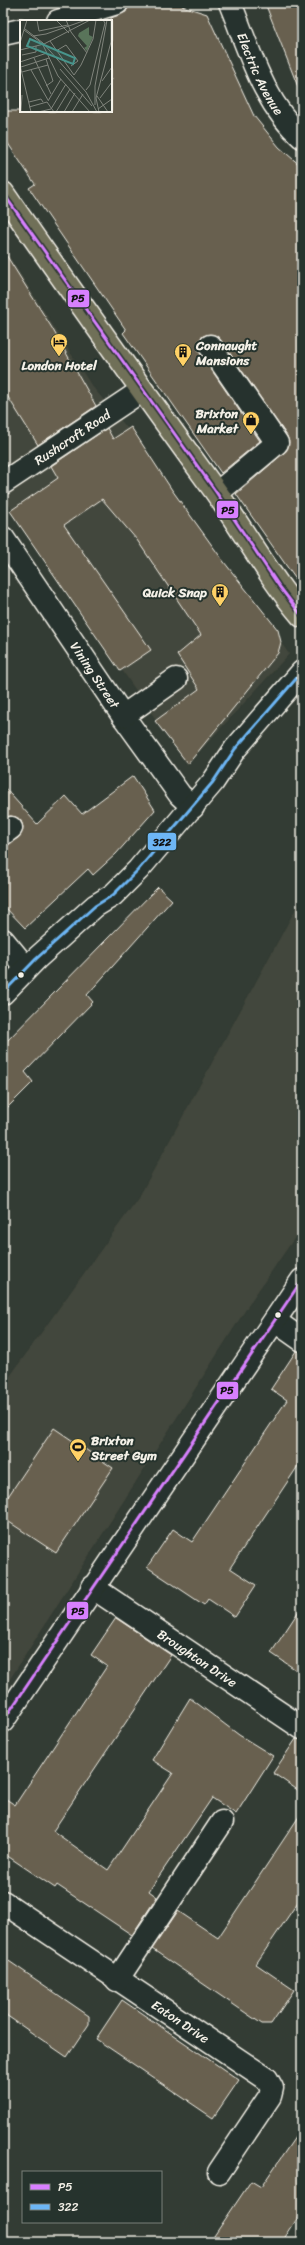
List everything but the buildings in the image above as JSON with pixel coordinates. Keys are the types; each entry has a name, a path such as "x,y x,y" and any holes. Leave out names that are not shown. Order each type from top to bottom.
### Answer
{"main road":[{"path":"3,193 141,391 219,497 270,574 302,616"}],"street":[{"path":"61,20 117,3"},
{"name":"Electric Avenue","path":"230,3 266,91 288,125 302,137"},
{"path":"3,34 20,30"},
{"path":"210,346 277,443 219,497"},
{"name":"Rushcroft Road","path":"3,483 141,391"},
{"path":"219,497 281,449"},
{"name":"Vining Street","path":"3,538 123,716 180,794 193,807"},
{"path":"3,993 26,968 95,906 113,895 158,849 218,776 235,749 302,672"},
{"path":"123,716 176,679"},
{"path":"3,940 26,968"},
{"path":"3,1721 92,1587 302,1280"},
{"path":"275,1321 302,1340"},
{"name":"Broughton Drive","path":"92,1587 301,1725"},
{"path":"116,1980 222,1822"},
{"name":"Eaton Drive","path":"3,1902 116,1980 267,2080 272,2088 270,2096 219,2172"}],"shaded area":[{"path":"3,247 91,385 133,435 289,654 187,765 3,496"},
{"path":"300,901 302,902 302,1227 253,1298 3,1690 3,1386 139,1197"}],"transit line":[{"name":"P5","path":"3,193 216,492 279,586 302,616"},
{"name":"322","path":"3,993 36,959 95,906 113,895 138,870 213,782 235,749 302,672"},
{"name":"P5","path":"3,1721 302,1280"}],"place":[{"name":"London Hotel","path":"59,357"},
{"name":"Connaught Mansions","path":"183,367"},
{"name":"Brixton Market","path":"251,435"},
{"name":"Quick Snap","path":"220,607"},
{"name":"Brixton Street Gym","path":"78,1462"}]}
